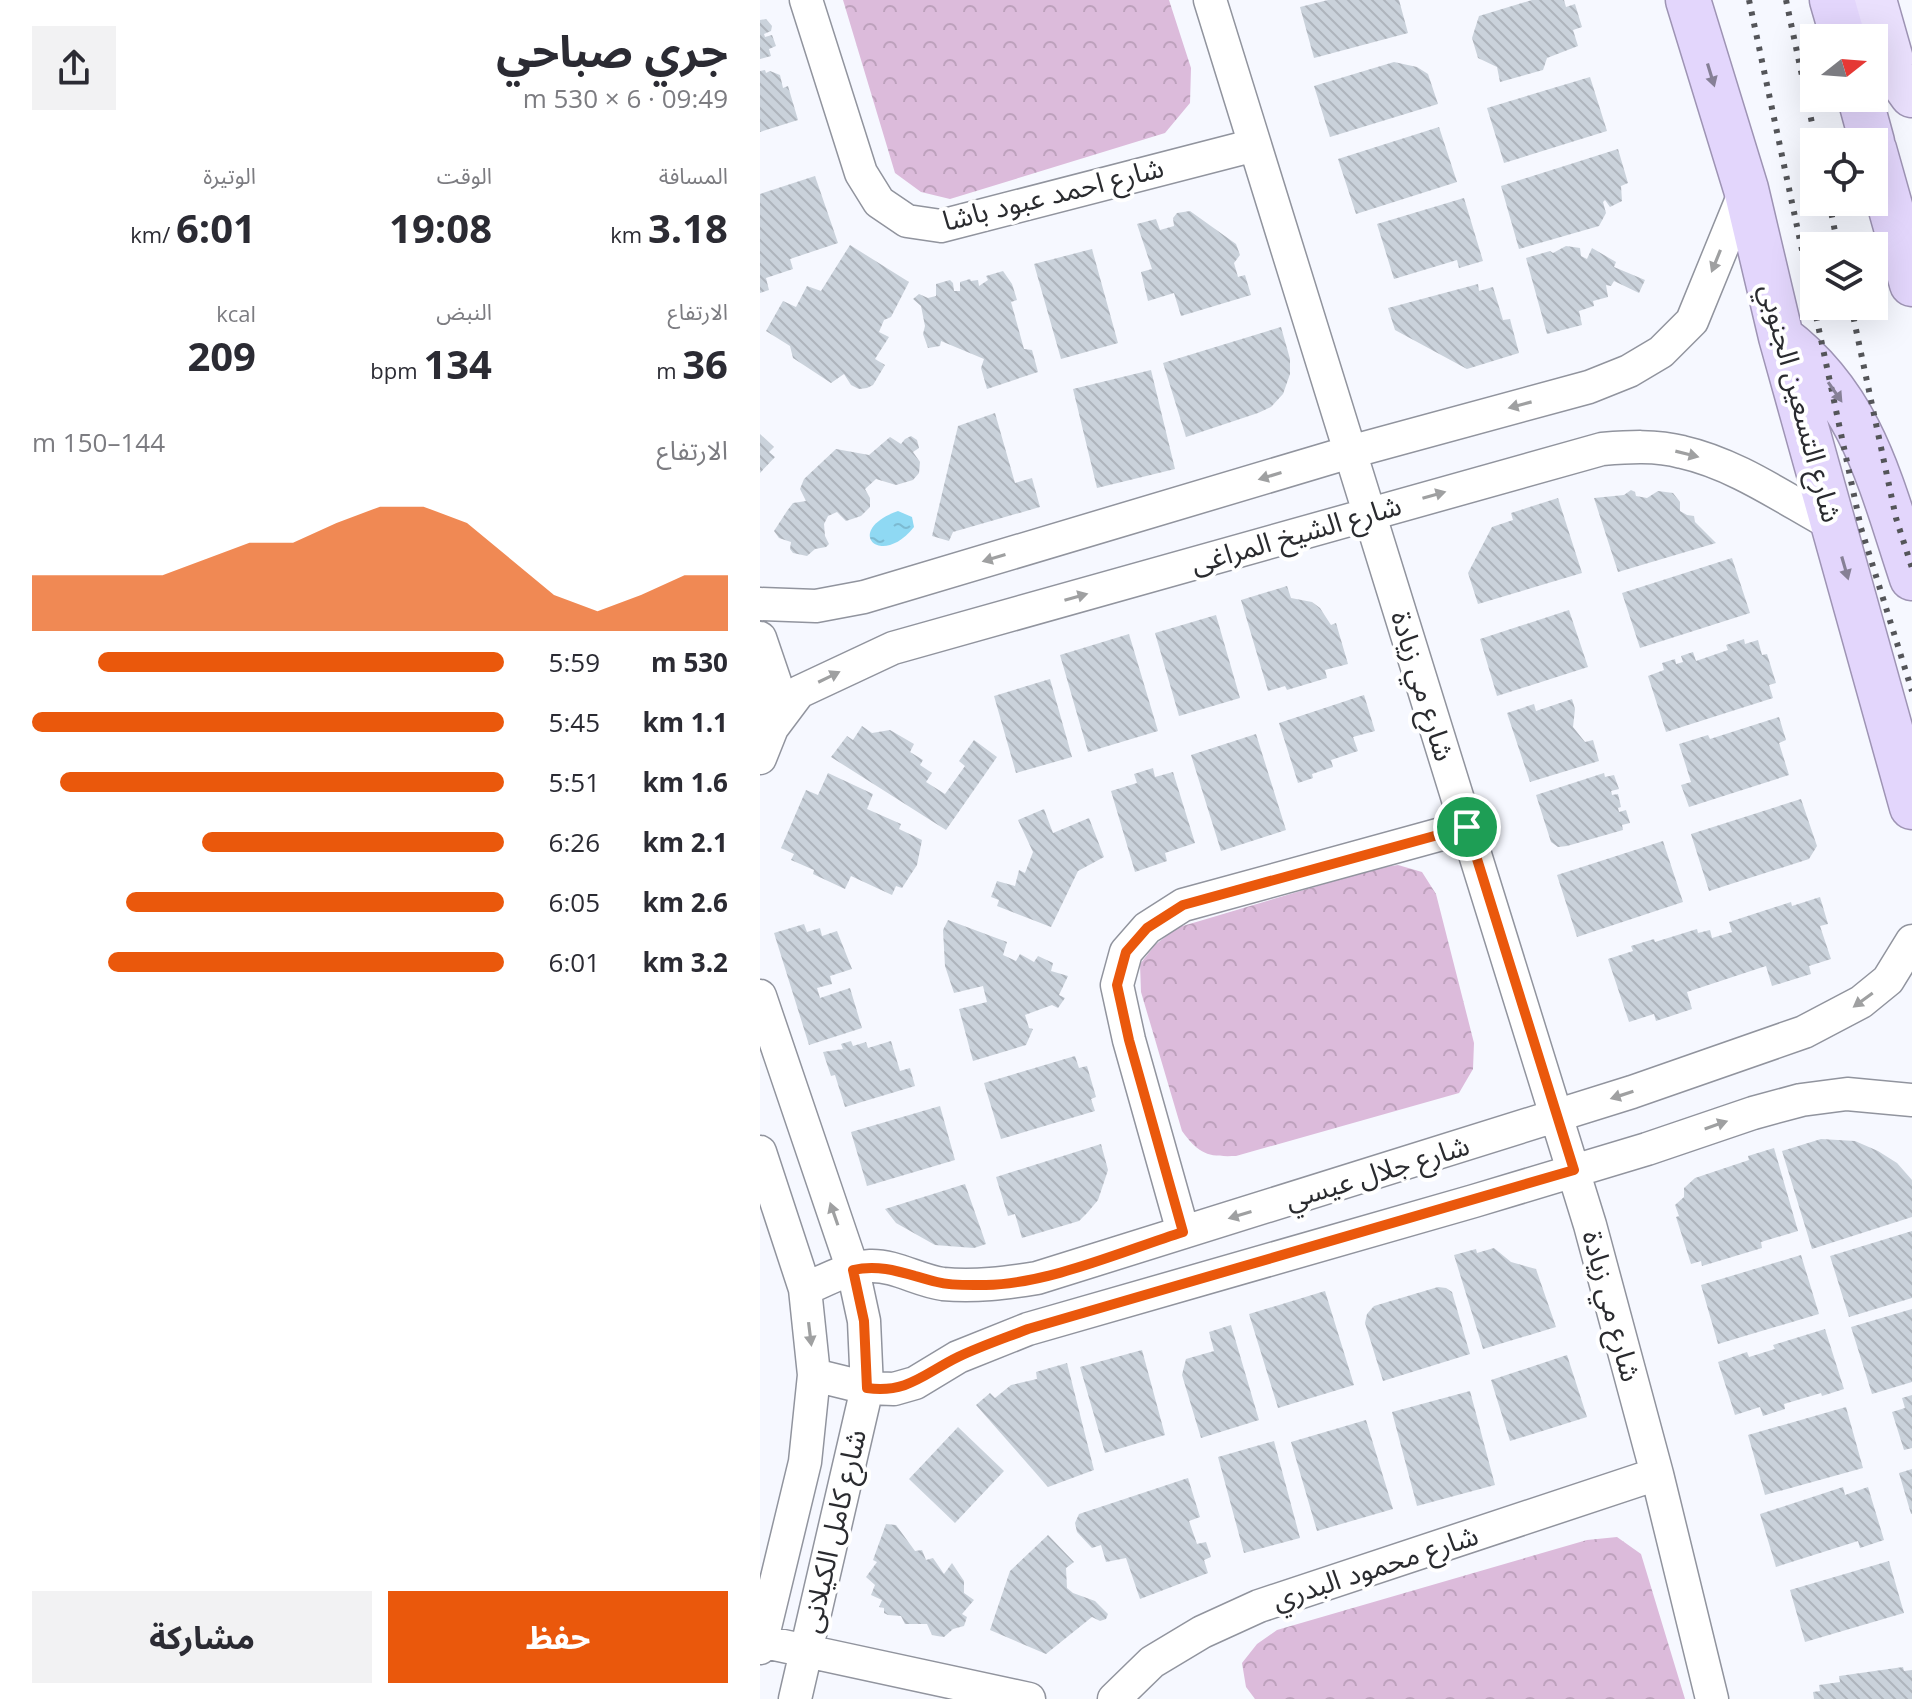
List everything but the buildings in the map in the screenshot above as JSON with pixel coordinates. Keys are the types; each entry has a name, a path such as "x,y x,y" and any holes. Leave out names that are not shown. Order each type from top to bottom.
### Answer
{"highway":[{"name":"شارع التسعين الجنوبي","path":"1688,0 1746,189 1781,337 1912,807"},
{"path":"1832,0 1839,24"},
{"path":"1888,199 1912,284"},
{"path":"1781,337 1808,358 1847,409 1875,469 1912,578"}],"main road":[{"path":"1874,0 1894,70 1912,95"}],"street":[{"name":"شارع احمد عبود باشا","path":"806,0 861,173 879,202 907,221 941,226 1255,145"},
{"name":"شارع مي زيادة","path":"1210,0 1574,1170 1657,1474 1712,1699"},
{"path":"760,604 816,606 864,597 1350,452 1589,387 1629,371 1661,352 1692,321 1746,189"},
{"name":"شارع الشيخ المراغى","path":"772,728 799,692 893,648 1602,449 1635,447 1680,451 1719,463 1833,525"},
{"path":"760,638 775,682 772,728 760,758"},
{"path":"1183,1232 1129,1040 1117,985 1126,952 1147,928 1183,905 1467,827"},
{"name":"شارع جلال عيسي","path":"805,1289 870,1266 912,1274 940,1284 989,1285 1037,1278 1556,1116 1804,1032 1832,1019 1861,1002 1888,980 1912,941"},
{"name":"شارع كامل الكيلانى","path":"760,996 853,1270 864,1321 867,1388 795,1699"},
{"name":"شارع جلال عيسي","path":"814,1375 867,1388 894,1389 915,1383 958,1357 1028,1329 1647,1149 1753,1113 1801,1100 1847,1094 1912,1100"},
{"name":"شارع كامل الكيلانى","path":"760,1152 805,1289 814,1375 805,1462 761,1643"},
{"name":"شارع محمود البدري","path":"1114,1699 1152,1662 1202,1632 1259,1606 1657,1474"},
{"path":"761,1643 1029,1699"}],"green space":[{"path":"843,0 1169,0 1191,68 1190,103 1165,133 950,199 921,192 895,173"},
{"path":"1398,865 1422,872 1436,894 1474,1043 1473,1069 1459,1093 1236,1156 1211,1155 1199,1149 1182,1131 1141,992 1140,964 1155,945 1176,928 1378,868"},
{"path":"1617,1537 1641,1554 1685,1699 1255,1699 1246,1687 1242,1663 1257,1644 1277,1630 1587,1540"}],"water":[{"path":"898,511 912,517 914,527 890,545 880,546 873,542 870,536 872,528 881,519"}],"railway":[{"path":"1749,0 1861,528 1912,691"},
{"path":"1786,0 1813,128"},
{"path":"1832,216 1835,232"},
{"path":"1854,320 1896,518 1912,568"}],"route":[{"path":"1467,827 1574,1170 1028,1329 958,1357 915,1383 894,1389 867,1388 864,1321 853,1270 870,1266 912,1274 940,1284 989,1285 1037,1278 1183,1232 1129,1040 1117,985 1126,952 1147,928 1183,905 1467,827"}]}
